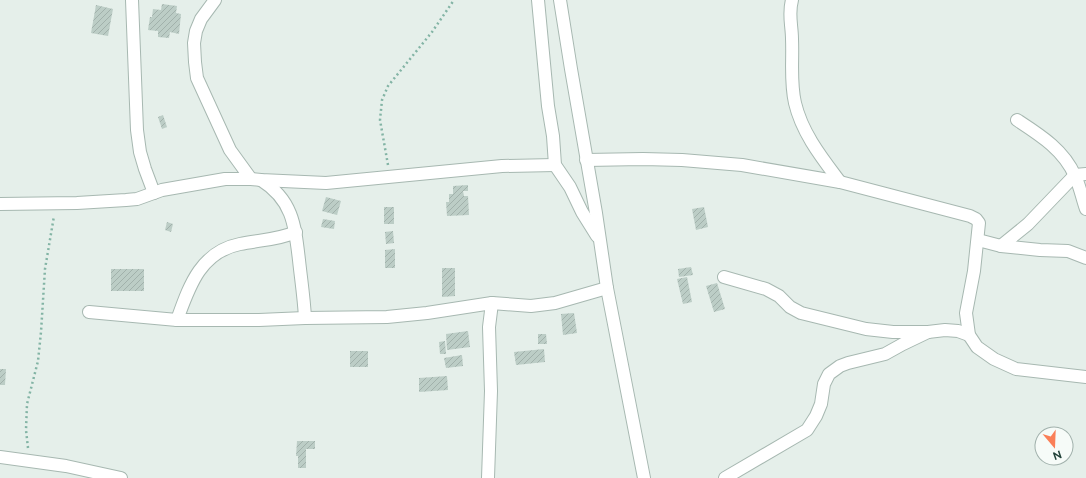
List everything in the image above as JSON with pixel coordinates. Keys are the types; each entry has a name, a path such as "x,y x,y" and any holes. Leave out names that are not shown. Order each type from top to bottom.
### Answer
{"street":[{"path":"132,0 137,130 140,152 154,193"},
{"path":"215,0 201,19 196,31 194,43 194,62 197,78 230,150 256,179 270,186 279,194 287,205 296,232 305,318"},
{"path":"538,0 547,99 553,136 554,165 570,187 582,212 600,241"},
{"path":"560,0 607,288 644,478"},
{"path":"792,0 790,20 792,38 791,66 794,103 806,133 817,152 840,182"},
{"path":"1017,120 1047,140 1080,175 1086,209"},
{"path":"586,160 651,159 742,164 840,182 976,218 978,223 978,240 966,313 969,335 977,347 994,359 1016,369 1086,377"},
{"path":"0,204 56,204 137,198 154,193 225,179 256,179 326,183 502,166 554,165"},
{"path":"1001,246 1028,224 1080,175"},
{"path":"177,320 188,289 204,263 214,255 238,244 272,240 286,237 296,232"},
{"path":"978,240 1001,246 1068,251 1086,258"},
{"path":"724,277 766,289 779,296 790,307 801,313 866,329 894,332 928,332 945,330 958,331 969,335"},
{"path":"89,312 177,320 388,317 427,313 492,303 531,306 555,303 607,288"},
{"path":"488,478 492,391 489,327 492,303"},
{"path":"725,478 807,430 816,416 821,404 824,384 829,374 840,366 885,354 928,332"},
{"path":"0,457 66,466 121,478"}],"path":[{"path":"390,177 380,120 382,100 388,86 432,32 454,0"},
{"path":"33,461 28,452 27,404 38,361 42,332 45,269 56,204"}],"building":[{"path":"162,4 177,6 176,13 181,14 179,34 170,32 169,38 158,37 158,31 148,30 153,9 161,10"},
{"path":"96,5 113,9 108,36 91,33"},
{"path":"163,115 167,127 162,129 158,117"},
{"path":"468,185 468,191 463,191 464,196 468,196 469,215 447,216 446,202 449,202 449,194 453,194 453,186"},
{"path":"326,197 341,201 337,215 322,211"},
{"path":"384,207 394,207 394,224 384,224"},
{"path":"704,207 708,227 696,230 692,209"},
{"path":"323,219 335,221 334,229 321,227"},
{"path":"167,222 173,224 171,232 165,230"},
{"path":"393,231 394,243 386,244 385,232"},
{"path":"395,249 395,268 385,268 385,250"},
{"path":"691,267 693,275 679,277 678,269"},
{"path":"442,268 455,268 455,296 442,297"},
{"path":"111,269 144,269 144,291 111,291"},
{"path":"687,277 692,302 683,304 677,279"},
{"path":"717,283 725,309 714,312 706,286"},
{"path":"574,313 577,333 563,335 561,314"},
{"path":"468,331 470,347 447,350 446,334"},
{"path":"538,334 546,334 547,344 538,344"},
{"path":"445,341 446,354 440,354 439,342"},
{"path":"544,349 545,362 516,365 514,352"},
{"path":"350,351 368,351 368,367 350,367"},
{"path":"462,355 463,366 446,368 444,358"},
{"path":"0,369 6,369 5,385 0,385"},
{"path":"447,376 448,390 419,392 419,378"},
{"path":"297,441 315,441 315,449 306,449 306,468 298,468 298,456 296,456"}]}
